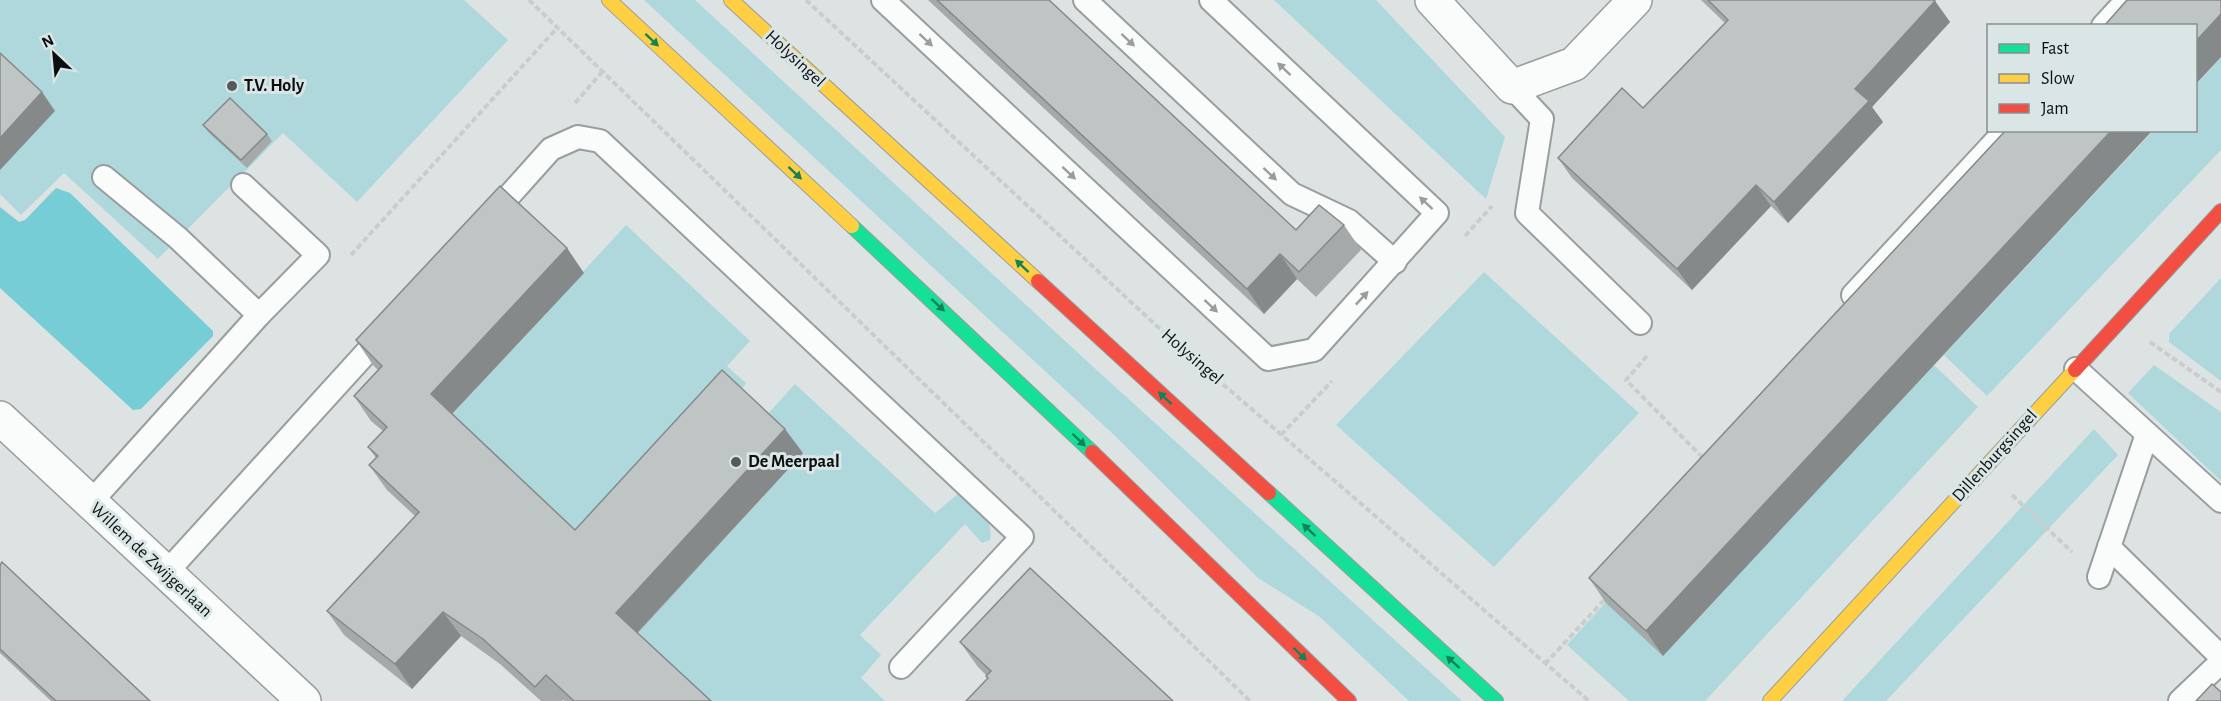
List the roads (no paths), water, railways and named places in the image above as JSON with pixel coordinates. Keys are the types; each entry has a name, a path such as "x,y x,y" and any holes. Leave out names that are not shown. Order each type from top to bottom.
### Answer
{"street":[{"path":"609,0 1007,370 1349,701"},
{"name":"Holysingel","path":"731,0 1496,701"},
{"path":"1432,0 1512,87 1574,64 1635,0"},
{"name":"Dillenburgsingel","path":"1770,701 2221,212"},
{"name":"Willem de Zwijgerlaan","path":"0,418 304,701"}],"lane":[{"path":"883,0 1268,359 1314,350 1437,213 1211,0"},
{"path":"1085,0 1292,194 1349,221 1395,262"},
{"path":"2105,24 2127,0"},
{"path":"1512,87 1542,119 1527,213 1640,323"},
{"path":"1838,311 2004,132"},
{"path":"479,229 551,149 578,137 600,141 1022,537 901,668"},
{"path":"104,177 178,238 259,315"},
{"path":"90,503 259,315 318,255 243,185"},
{"path":"165,574 398,317"},
{"path":"2076,369 2221,501"},
{"path":"2099,577 2147,434"},
{"path":"2109,547 2221,657"},
{"path":"2180,701 2221,662"}],"water":[{"path":"56,188 70,193 213,331 213,336 141,409 133,410 0,288 0,207 19,222 25,220"}],"place":[{"name":"T.V. Holy","path":"232,86"},
{"name":"De Meerpaal","path":"736,462"}]}
